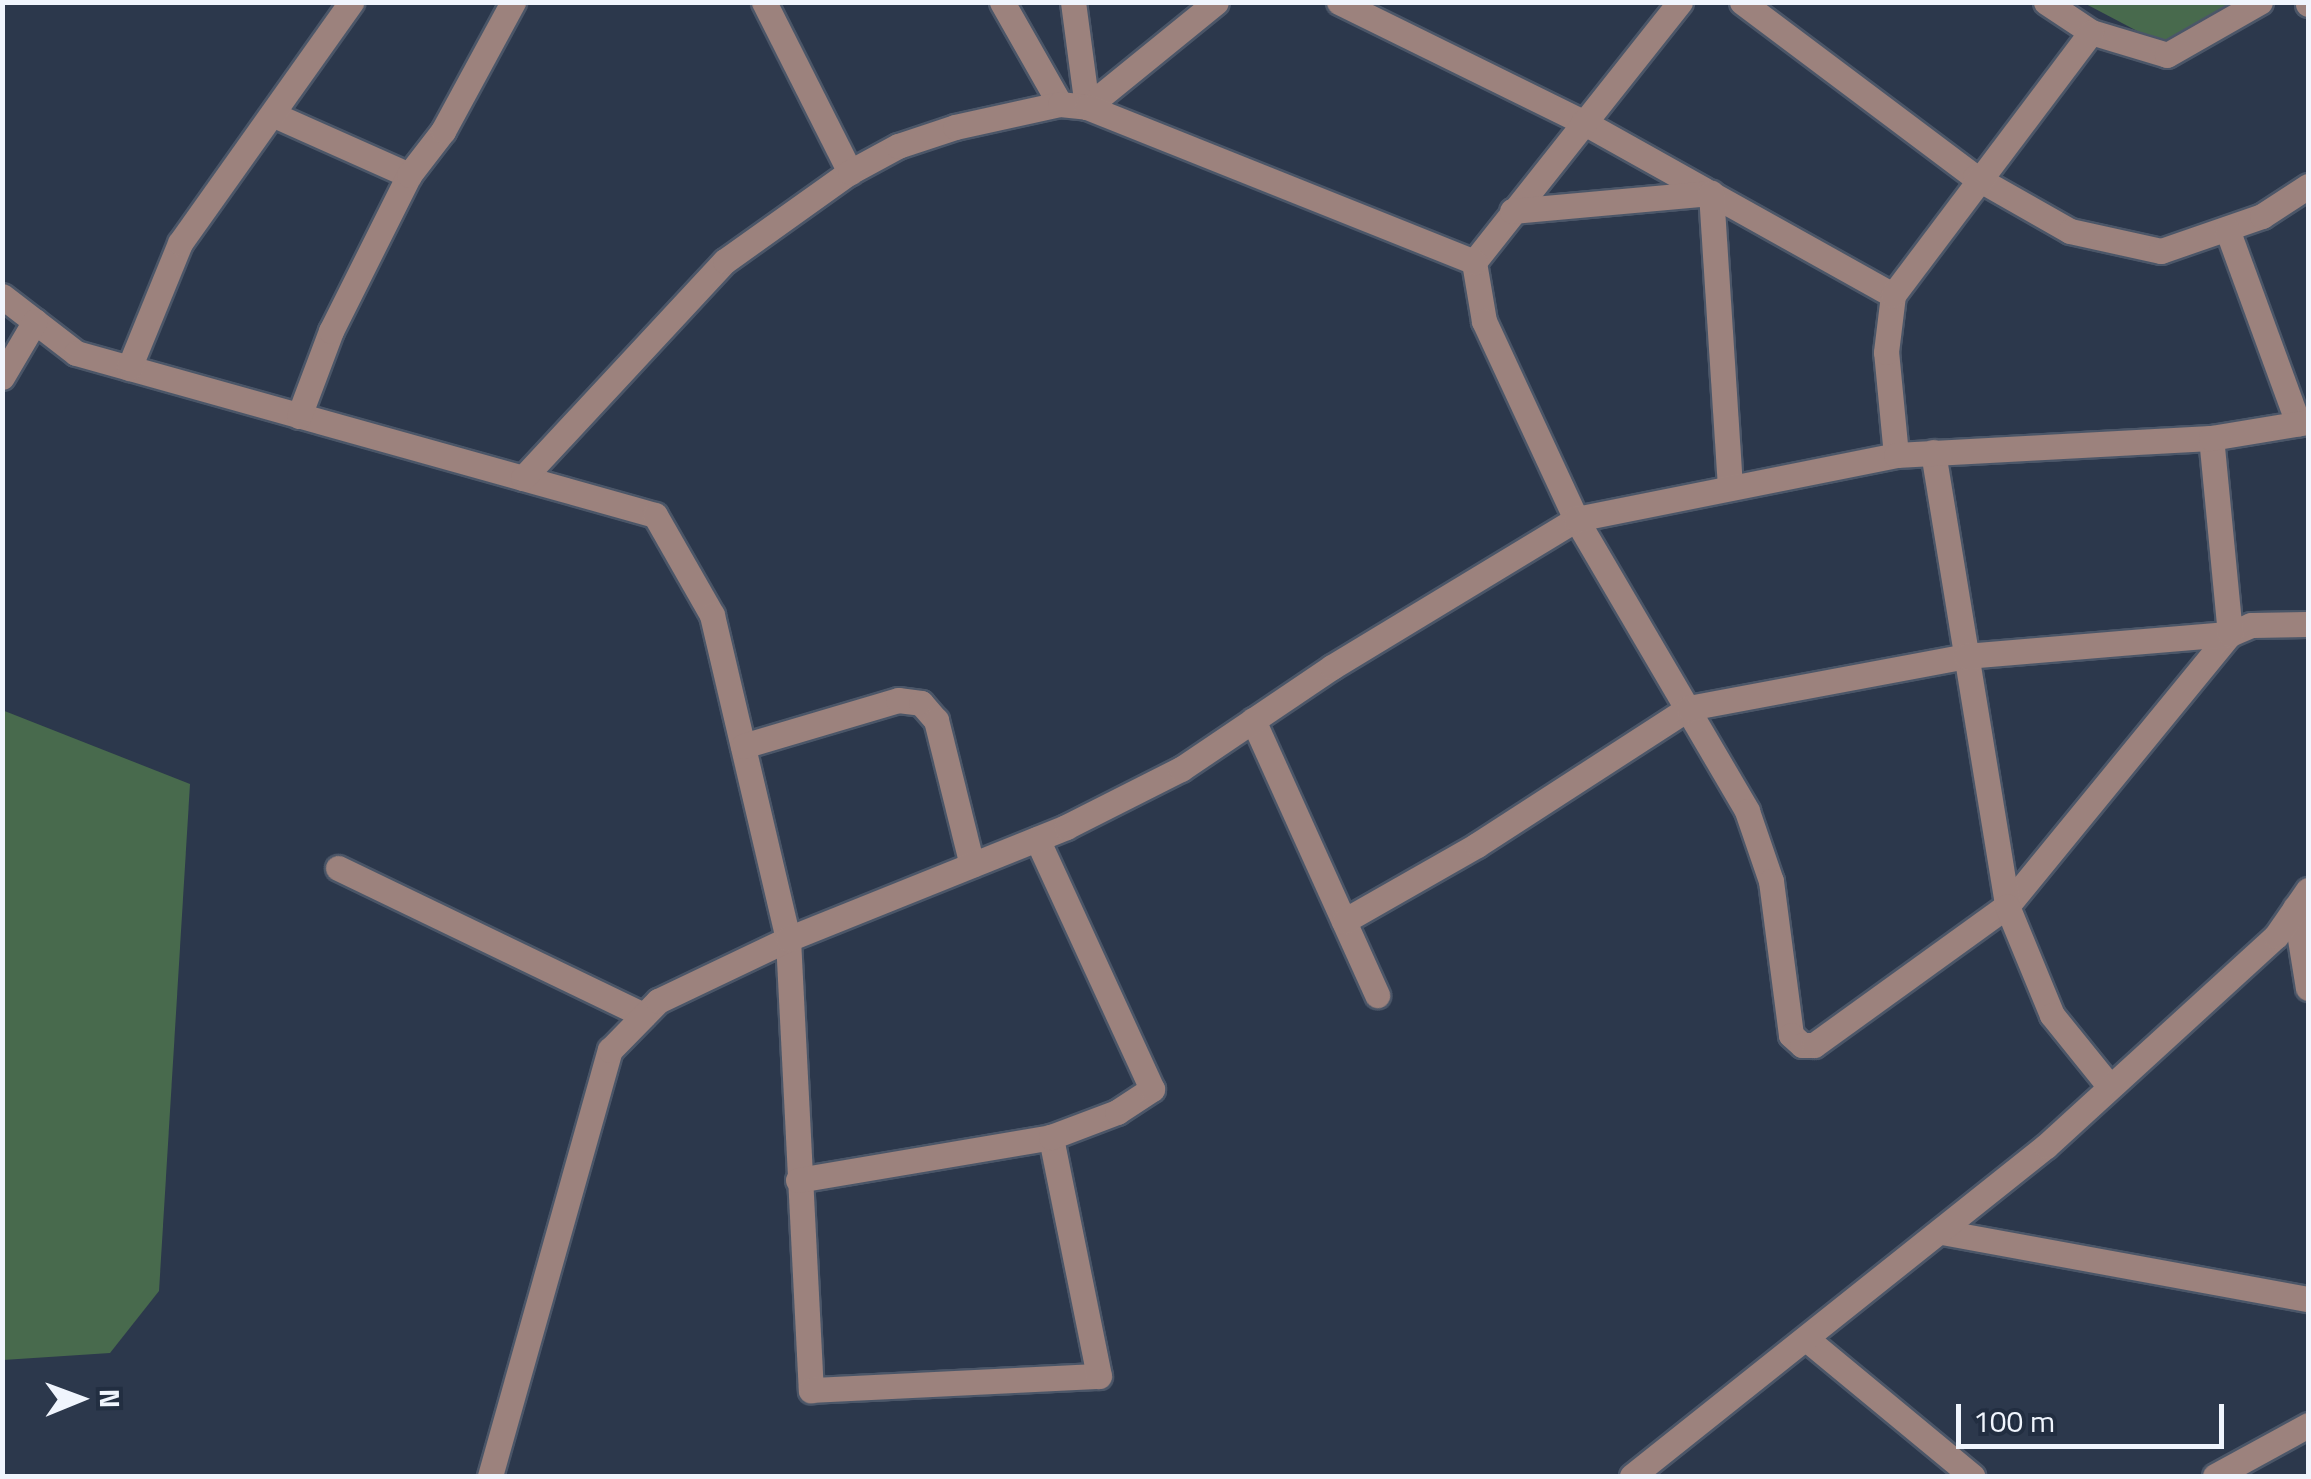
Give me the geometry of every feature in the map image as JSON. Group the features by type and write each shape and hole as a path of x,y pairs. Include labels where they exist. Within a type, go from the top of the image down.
{"street":[{"path":"129,368 180,243 351,2"},
{"path":"300,416 330,331 409,175 444,131 514,2"},
{"path":"764,2 850,172"},
{"path":"1002,2 1060,104"},
{"path":"1073,2 1086,107"},
{"path":"1086,107 1216,2"},
{"path":"1339,2 1582,122 1893,295"},
{"path":"1680,2 1474,262 1484,321 1576,519 1748,811 1772,881 1780,978 1791,1035 1802,1045 1814,1045 2007,906 2230,634 2211,438"},
{"path":"1742,2 1980,179 2070,230 2124,246 2161,251 2227,229 2308,186"},
{"path":"2046,2 2091,32 2167,55 2260,2"},
{"path":"1896,455 1886,352 1893,295 2091,32"},
{"path":"523,478 726,261 850,172 898,146 956,127 1060,104 1086,107 1474,262"},
{"path":"274,115 409,175"},
{"path":"1512,211 1710,193"},
{"path":"1710,193 1730,487"},
{"path":"490,1476 610,1050 658,1001 788,939 1037,839 1181,769 1576,519 1896,455 2211,438 2304,423 2227,229"},
{"path":"2,296 76,353 655,515 712,615 788,939 811,1390 1098,1376 1089,1302 1051,1137"},
{"path":"2,377 35,321"},
{"path":"1933,452 2007,906 2052,1016 2110,1088"},
{"path":"1344,921 1477,845 1689,708 1966,656 2230,634 2250,625 2308,624"},
{"path":"743,746 898,700 921,704 936,720 972,865"},
{"path":"1253,720 1377,994"},
{"path":"798,1180 1051,1137 1117,1112 1152,1089 1037,839"},
{"path":"338,868 644,1015"},
{"path":"2302,899 2308,988"},
{"path":"1632,1476 1809,1341 2110,1088 2276,936 2302,899"},
{"path":"1942,1232 2308,1299"},
{"path":"1809,1341 1972,1476"},
{"path":"2215,1476 2308,1425"}],"green space":[{"path":"2084,3 2235,3 2160,43"},
{"path":"2,710 190,784 159,1291 110,1353 3,1360"}]}
